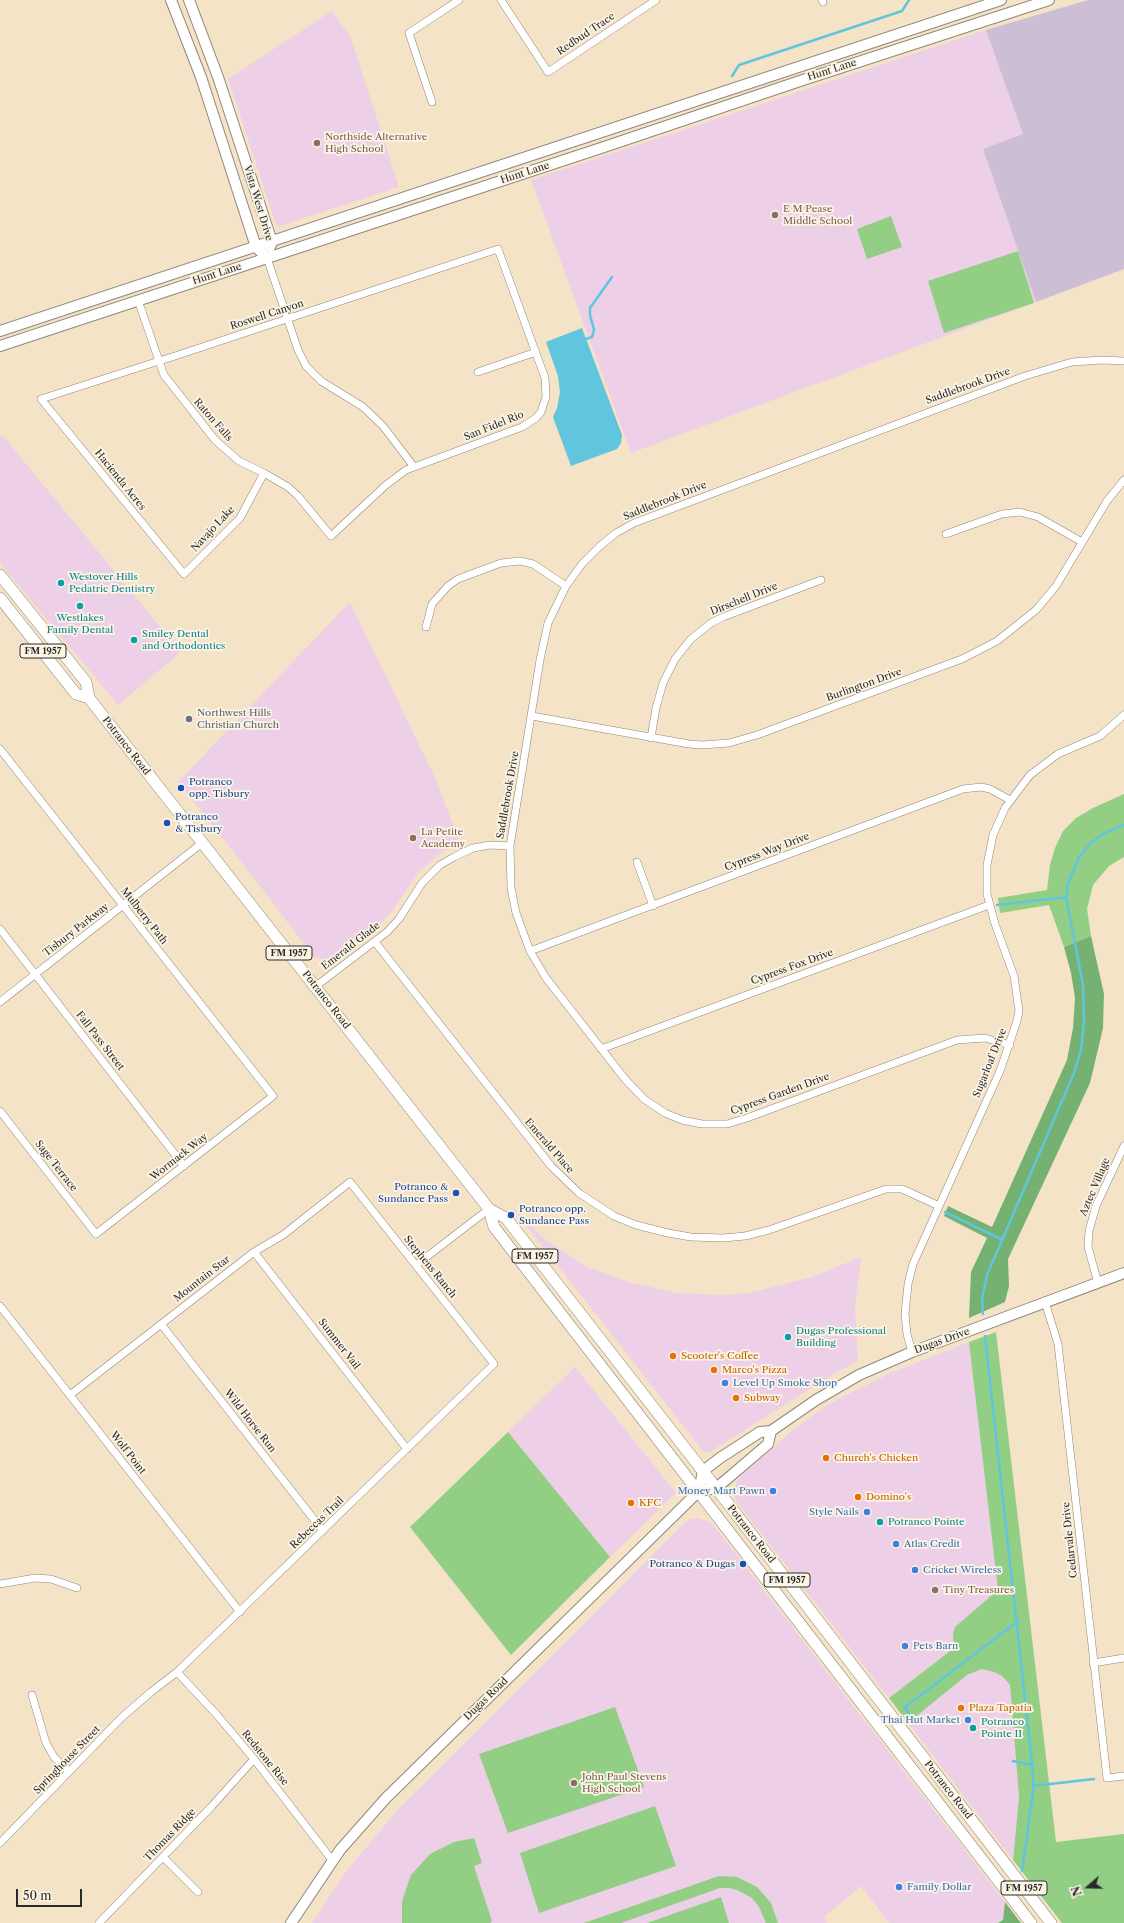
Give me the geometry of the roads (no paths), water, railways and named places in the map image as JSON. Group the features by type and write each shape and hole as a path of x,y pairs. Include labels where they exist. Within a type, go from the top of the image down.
{"main road":[{"name":"Vista West Drive","path":"171,0 188,42 256,247 267,258 272,242 203,37 189,0"},
{"path":"1000,16 1003,0"},
{"name":"Hunt Lane","path":"5,330 798,66 1003,0"},
{"name":"Hunt Lane","path":"0,346 400,215 802,80 1049,0"},
{"path":"188,42 203,37"},
{"path":"798,66 802,80"},
{"path":"597,134 601,148"},
{"path":"395,201 400,215"},
{"path":"243,208 259,204"},
{"path":"0,338 6,336 5,330"},
{"name":"Potranco Road","path":"0,574 86,682 89,698 316,986 488,1208 494,1227 1031,1923"},
{"path":"0,598 21,614 61,663 66,665 71,662"},
{"name":"Potranco Road","path":"0,598 76,694 89,698"},
{"name":"Potranco Road","path":"488,1208 506,1218 1051,1923"},
{"name":"Dugas Drive","path":"703,1471 760,1432 771,1431 834,1388 882,1364 1124,1273"},
{"path":"703,1471 699,1491 716,1488 768,1444 771,1431"},
{"name":"Dugas Road","path":"291,1923 332,1860 355,1831 391,1792 699,1491"},
{"path":"984,1862 996,1853"}],"street":[{"path":"432,102 409,33 459,0"},
{"name":"Redbud Trace","path":"501,0 548,72 656,0"},
{"name":"Roswell Canyon","path":"41,399 498,250"},
{"name":"San Fidel Rio","path":"331,536 386,485 414,467 522,427 536,418 545,405 547,392 545,378 498,250"},
{"path":"267,258 302,360 310,371 321,381 363,407 383,426 414,467"},
{"name":"Raton Falls","path":"138,300 159,361 172,387 214,440 239,461 288,487 298,496 331,536"},
{"path":"478,372 536,352"},
{"name":"Saddlebrook Drive","path":"530,951 518,921 512,896 510,846 543,641 548,623 566,586 591,554 609,538 634,522 1032,373 1072,362 1102,360 1124,361"},
{"name":"Hacienda Acres","path":"41,399 184,574"},
{"name":"Navajo Lake","path":"184,574 240,518 264,473"},
{"name":"Burlington Drive","path":"532,716 651,738 702,745 739,741 981,651 1016,628 1036,610 1056,586 1107,500 1124,480"},
{"path":"946,534 1002,514 1020,512 1038,517 1082,542"},
{"path":"426,627 432,604 448,586 458,579 501,563 520,561 533,564 566,586"},
{"name":"Dirschell Drive","path":"651,738 656,708 663,683 674,660 691,639 711,623 723,617 821,580"},
{"name":"Sugarloaf Drive","path":"912,1352 906,1321 908,1284 916,1254 1010,1045 1018,1021 1017,989 989,905 987,880 990,850 998,821 1010,800 1030,775 1058,754 1100,736 1124,715"},
{"name":"Mulberry Path","path":"0,749 273,1096"},
{"name":"Cypress Way Drive","path":"530,951 963,789 981,787 990,789 1010,800"},
{"name":"Tisbury Parkway","path":"0,1002 202,843"},
{"name":"Emerald Glade","path":"316,986 375,942 396,922 422,883 440,865 454,856 473,848 490,845 510,846"},
{"path":"637,862 653,906"},
{"name":"Cypress Fox Drive","path":"601,1049 989,905"},
{"name":"Fall Pass Street","path":"0,929 184,1166"},
{"name":"Emerald Place","path":"375,942 551,1166 579,1193 614,1216 636,1225 668,1234 696,1238 723,1238 745,1236 769,1230 886,1188 902,1188 938,1205"},
{"name":"Cypress Garden Drive","path":"530,951 546,978 635,1090 654,1107 682,1120 713,1124 727,1124 747,1118 957,1040 982,1037 1010,1045"},
{"name":"Wormack Way","path":"96,1234 273,1096"},
{"name":"Sage Terrace","path":"0,1111 96,1234"},
{"name":"Aztec Village","path":"1098,1283 1088,1247 1089,1231 1096,1206 1124,1146"},
{"name":"Mountain Star","path":"70,1395 254,1252 283,1235 350,1182"},
{"name":"Stephens Ranch","path":"350,1182 494,1364"},
{"path":"416,1265 488,1208"},
{"name":"Summer Vail","path":"254,1252 407,1449"},
{"name":"Cedarvale Drive","path":"1045,1302 1054,1327 1058,1344 1107,1778 1124,1776"},
{"name":"Wolf Point","path":"0,1306 240,1612"},
{"name":"Wild Horse Run","path":"161,1324 323,1530"},
{"name":"Rebeccas Trail","path":"151,1692 177,1672 240,1612 494,1364"},
{"path":"0,1584 35,1578 51,1579 77,1588"},
{"path":"1094,1662 1124,1658"},
{"name":"Redstone Rise","path":"177,1672 217,1715 254,1759 332,1860"},
{"name":"Springhouse Street","path":"0,1843 122,1718 151,1692"},
{"path":"32,1695 46,1743 54,1757 69,1772"},
{"name":"Thomas Ridge","path":"99,1923 254,1759"},
{"path":"163,1857 198,1892"}],"water":[{"path":"582,328 622,435 621,443 617,449 571,466 553,417 557,408 560,392 558,376 546,342"}],"waterway":[{"path":"732,76 739,65 902,11 909,0"},
{"path":"586,339 592,337 594,330 590,315 590,308 612,277"},
{"path":"983,1314 982,1299 987,1275 1074,1073 1081,1050 1084,1022 1083,985 1066,897 1068,884 1079,857 1091,843 1103,834 1124,825"},
{"path":"997,905 1066,897"},
{"path":"945,1212 1001,1239"},
{"path":"985,1336 1033,1773 1033,1792 1022,1871"},
{"path":"904,1708 1018,1621"},
{"path":"905,1708 913,1720 919,1721"},
{"path":"1010,1724 1028,1724"},
{"path":"1013,1761 1033,1765"},
{"path":"1033,1786 1094,1779"}],"place":[{"name":"Northside Alternative High School","path":"317,143"},
{"name":"E M Pease Middle School","path":"775,215"},
{"name":"Westover Hills Pedatric Dentistry","path":"61,583"},
{"name":"Westlakes Family Dental","path":"80,606"},
{"name":"Smiley Dental and Orthodontics","path":"134,640"},
{"name":"Northwest Hills Christian Church","path":"189,719"},
{"name":"Potranco opp. Tisbury","path":"181,788"},
{"name":"Potranco & Tisbury","path":"167,823"},
{"name":"La Petite Academy","path":"413,838"},
{"name":"Potranco & Sundance Pass","path":"456,1193"},
{"name":"Potranco opp. Sundance Pass","path":"511,1215"},
{"name":"Dugas Professional Building","path":"788,1337"},
{"name":"Scooter's Coffee","path":"673,1356"},
{"name":"Marco's Pizza","path":"714,1370"},
{"name":"Level Up Smoke Shop","path":"725,1383"},
{"name":"Subway","path":"736,1398"},
{"name":"Church's Chicken","path":"826,1458"},
{"name":"Money Mart Pawn","path":"773,1491"},
{"name":"Domino's","path":"858,1497"},
{"name":"KFC","path":"631,1503"},
{"name":"Style Nails","path":"867,1512"},
{"name":"Potranco Pointe","path":"880,1522"},
{"name":"Atlas Credit","path":"896,1544"},
{"name":"Potranco & Dugas","path":"743,1564"},
{"name":"Cricket Wireless","path":"915,1570"},
{"name":"Tiny Treasures","path":"935,1590"},
{"name":"Pets Barn","path":"905,1646"},
{"name":"Plaza Tapatia","path":"961,1708"},
{"name":"Thai Hut Market","path":"968,1720"},
{"name":"Potranco Pointe II","path":"973,1728"},
{"name":"John Paul Stevens High School","path":"574,1783"},
{"name":"Family Dollar","path":"899,1887"}]}
